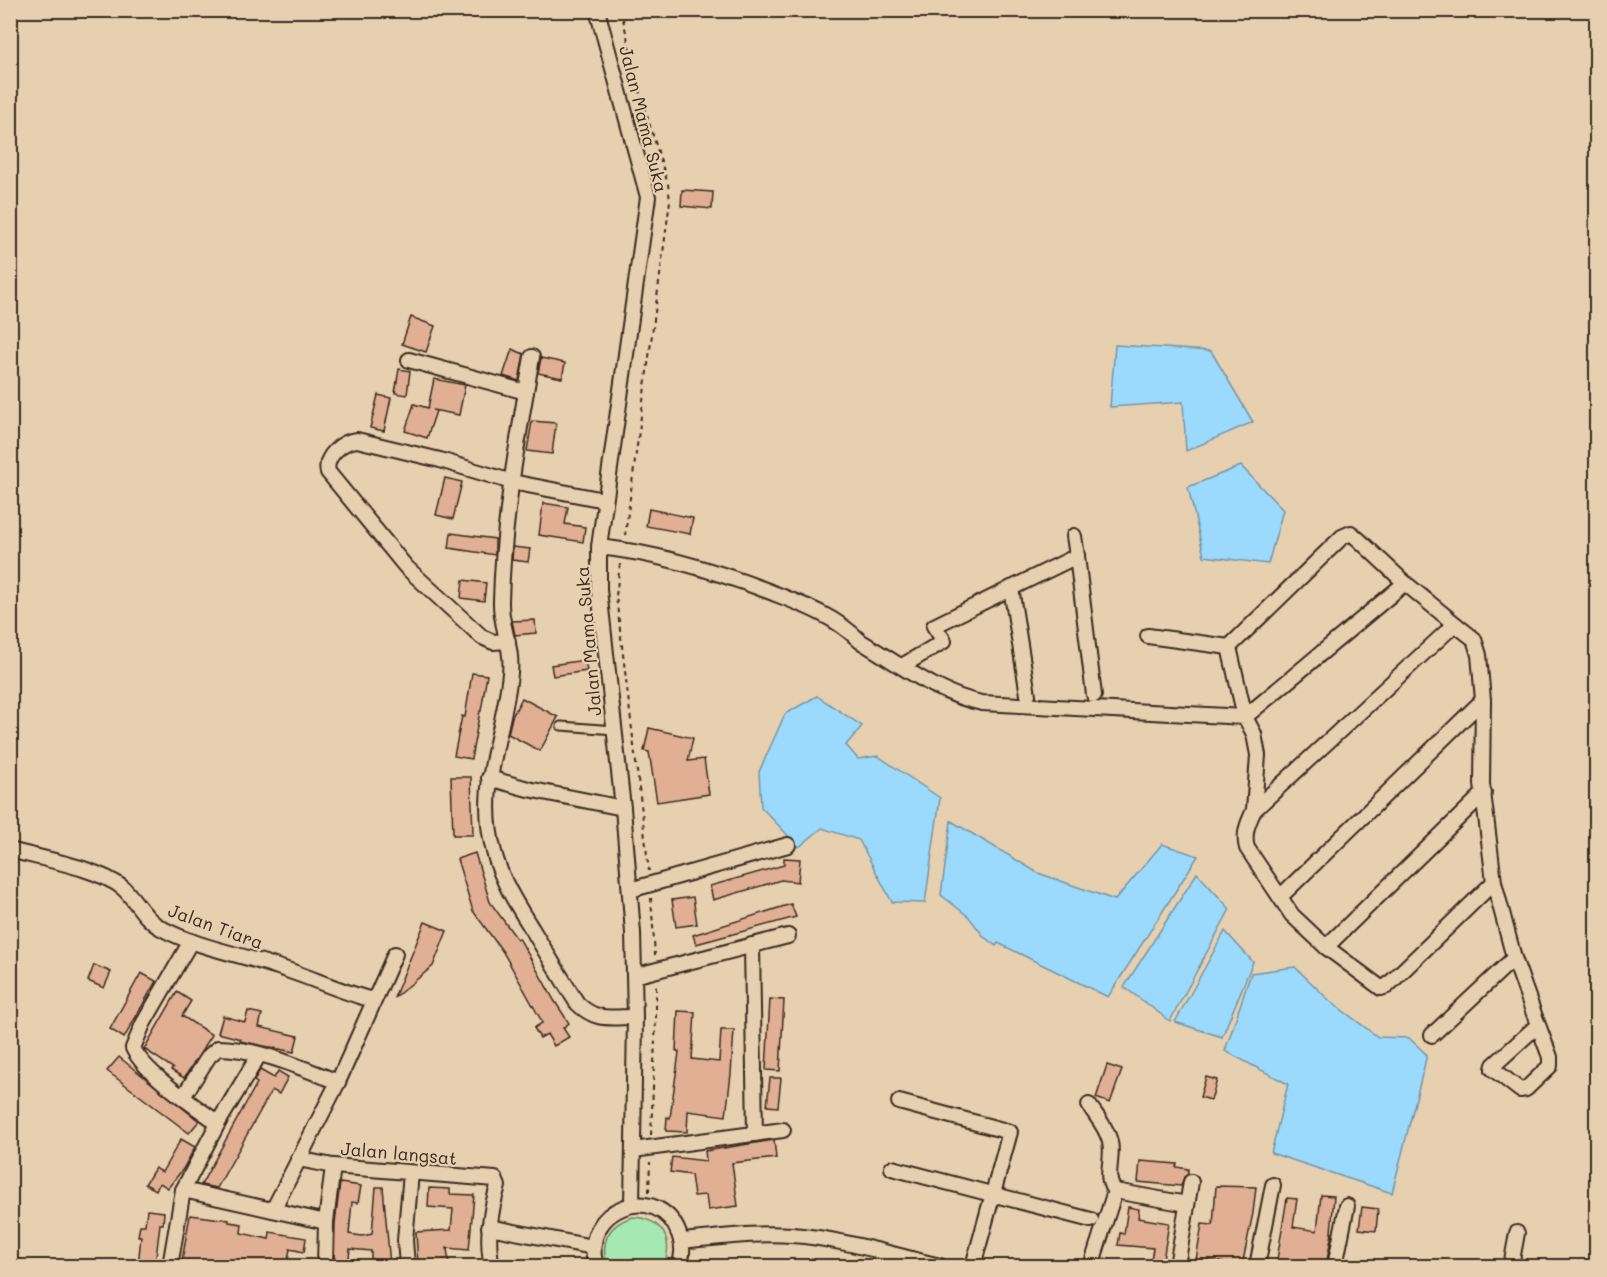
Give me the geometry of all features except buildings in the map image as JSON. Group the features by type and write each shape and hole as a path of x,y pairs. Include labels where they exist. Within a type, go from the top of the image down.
{"street":[{"name":"Jalan Mama Suka","path":"597,10 648,197 599,547 599,590 630,890 635,1017 632,1205"},
{"path":"532,357 512,482 500,604 502,623 511,654 510,675 489,777 488,817 494,853 513,898 577,1003 587,1013 597,1017 635,1017"},
{"path":"409,360 526,392"},
{"path":"508,641 493,642 482,637 406,567 328,472 326,466 328,460 343,444 357,440 440,460 512,482 604,500"},
{"path":"1229,646 1342,537 1351,533 1405,583 1474,639 1479,655 1483,700 1482,772 1494,882 1514,958 1550,1057 1550,1066 1526,1089 1520,1090 1493,1069 1494,1065 1538,1025"},
{"path":"1074,536 1094,695"},
{"path":"599,547 622,549 712,570 818,610 850,631 860,641 954,696 982,703 1245,717 1405,583"},
{"path":"902,666 944,641 934,626 1077,556"},
{"path":"1011,588 1028,695"},
{"path":"1254,810 1455,624"},
{"path":"1148,636 1229,646"},
{"path":"1229,646 1245,717 1254,734 1258,754 1254,810 1244,839 1247,848 1292,915 1326,947 1375,985 1381,988 1387,986 1494,882"},
{"path":"1280,897 1483,700"},
{"path":"489,777 528,789 623,808"},
{"path":"1326,947 1484,793"},
{"path":"630,890 788,845"},
{"name":"Jalan Tiara","path":"10,850 103,876 123,888 157,926 191,941 279,967 327,983 354,996 373,1000"},
{"path":"634,976 788,936"},
{"path":"191,941 143,1024 133,1048 138,1059 218,1123"},
{"path":"752,945 755,1134"},
{"path":"273,1210 338,1082 395,954"},
{"path":"1432,1035 1514,958"},
{"path":"183,1097 209,1056 218,1048 232,1048 259,1055 338,1082"},
{"path":"170,1266 183,1190 218,1123 259,1055"},
{"path":"899,1102 1010,1132 974,1266"},
{"path":"1089,1105 1110,1140 1112,1158 1108,1176 1109,1185 1115,1191 1187,1204"},
{"path":"633,1150 783,1130"},
{"name":"Jalan langsat","path":"298,1159 333,1166 497,1180 498,1186 489,1227"},
{"path":"326,1266 326,1222 333,1166"},
{"path":"892,1168 1091,1220"},
{"path":"406,1266 405,1240 411,1173"},
{"path":"1177,1266 1191,1182"},
{"path":"1257,1266 1273,1185"},
{"path":"183,1190 326,1222"},
{"path":"1091,1266 1115,1191"},
{"path":"596,1266 594,1238 602,1223 615,1211 632,1205 648,1206 670,1218 681,1241 682,1252 679,1266"},
{"path":"1335,1266 1347,1206"},
{"path":"492,1266 489,1253 489,1227 593,1247"},
{"path":"1511,1266 1517,1233"},
{"path":"681,1241 774,1234 794,1235 940,1266"},
{"path":"879,1266 882,1252"}],"lane":[{"path":"561,726 615,730"}],"path":[{"path":"621,10 639,90 668,184 670,201 616,596 650,886 655,971 656,1017 648,1206"}],"green space":[{"path":"633,1217 652,1222 663,1232 667,1248 663,1266 608,1266 605,1258 605,1242 608,1236 617,1224"}],"water":[{"path":"1115,345 1211,351 1253,422 1186,451 1183,402 1110,407"},
{"path":"1241,466 1283,510 1268,564 1204,556 1188,487"},
{"path":"817,696 862,726 846,745 858,759 878,756 940,798 925,903 892,902 859,840 822,828 799,847 761,807 759,772 785,714"},
{"path":"951,821 1038,873 1115,900 1162,844 1198,856 1108,997 998,943 996,946 984,937 969,917 941,895"},
{"path":"1197,873 1230,909 1170,1021 1124,987"},
{"path":"1225,931 1253,962 1222,1037 1175,1022"},
{"path":"1295,967 1330,1001 1378,1037 1409,1038 1427,1055 1392,1193 1271,1153 1288,1084 1225,1051 1251,973"}]}
